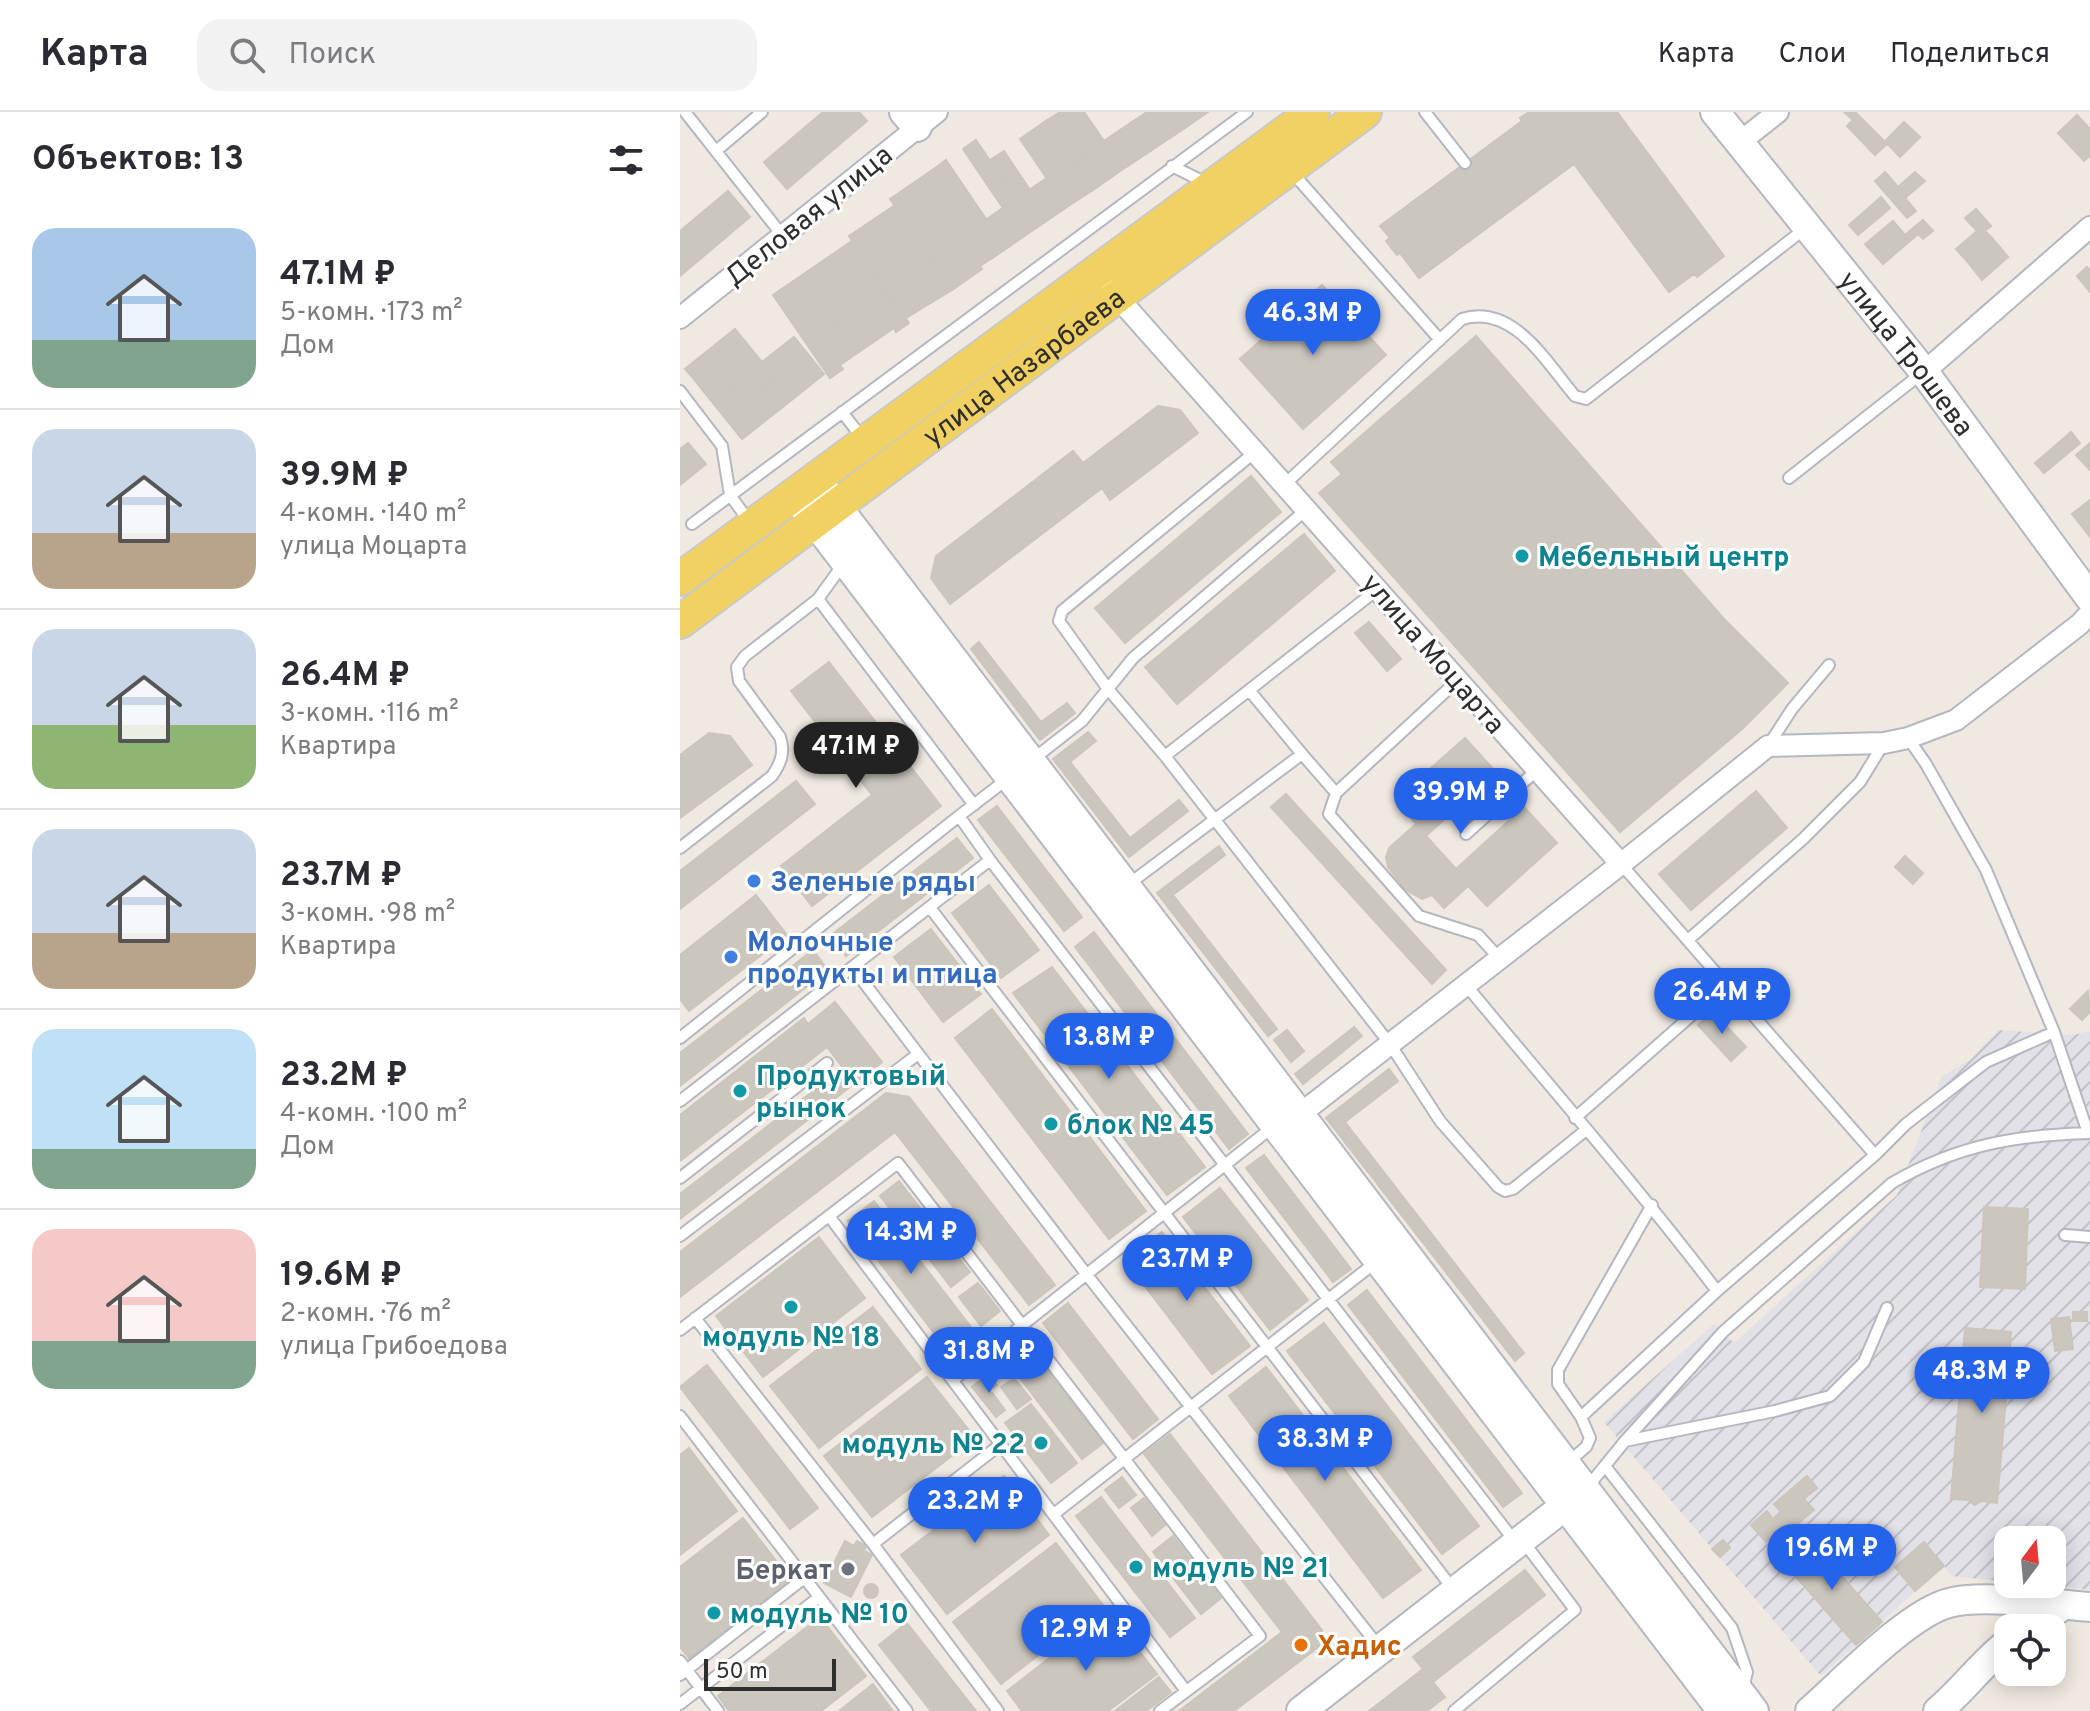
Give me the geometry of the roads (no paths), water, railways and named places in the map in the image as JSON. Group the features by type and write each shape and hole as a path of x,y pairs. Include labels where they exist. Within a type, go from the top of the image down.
{"main road":[{"name":"улица Назарбаева","path":"684,568 752,525 1313,112"},
{"name":"улица Назарбаева","path":"680,622 1365,112"}],"street":[{"name":"улица Трошева","path":"1715,112 1924,372 2090,598"},
{"path":"1740,142 1778,112"},
{"name":"Деловая улица","path":"680,318 919,117"},
{"path":"1924,372 2090,227"},
{"name":"улица Моцарта","path":"1095,272 1621,864"},
{"path":"805,486 1117,896 1285,1123 1739,1706"},
{"path":"826,513 845,562 1020,769"},
{"path":"1285,1123 1500,959 1768,746 1884,743 1908,738 1956,720 2090,613"},
{"path":"1285,1123 1378,1260 1556,1472"},
{"path":"1301,1711 1576,1498"},
{"path":"1810,1711 1904,1627 1950,1602 1977,1600 2077,1606"},
{"path":"1938,1711 1961,1692 1994,1656"}],"lane":[{"path":"685,112 782,235"},
{"path":"716,151 762,112"},
{"path":"692,524 1247,112"},
{"path":"1425,112 1465,163"},
{"path":"1172,166 1213,186"},
{"path":"1289,169 1440,340"},
{"path":"1284,485 1462,319 1477,314 1508,324 1523,336 1575,396 1586,399 1808,227"},
{"path":"1789,478 1924,372"},
{"path":"680,391 722,446 730,495 752,525"},
{"path":"842,412 865,442"},
{"path":"1255,452 1060,614 1060,625 1390,1044 1440,1121 1501,1190 1513,1189 1586,1130"},
{"path":"680,1036 1082,721 1133,658 1306,510"},
{"path":"680,848 772,776 779,765 783,745 780,737 739,681 737,667 745,656 818,599 845,562"},
{"path":"1165,756 1378,589"},
{"path":"818,599 974,805"},
{"path":"1768,746 1792,709 1829,665"},
{"path":"1458,680 1336,793 1329,814 1419,916 1478,935 1500,959"},
{"path":"1249,690 1336,793"},
{"path":"1576,1498 1723,1332 1892,1183 1919,1167 1975,1146 2015,1137 2089,1133 2054,1032 1986,870 1908,738"},
{"path":"1688,940 1803,839 1860,782 1884,743"},
{"path":"1117,896 1302,754"},
{"path":"1466,834 1537,770"},
{"path":"959,816 1328,1299 1575,1610 1454,1711"},
{"path":"680,1101 931,909 990,860"},
{"name":"улица Моцарта","path":"1621,864 1875,1155"},
{"path":"931,909 1455,1592"},
{"path":"850,970 862,980 1087,1275 1380,1649"},
{"path":"1466,985 1575,1118 1652,1205 1717,1291"},
{"path":"1575,1118 1726,985"},
{"path":"1581,1417 1717,1291 1875,1155 1906,1124 1986,1062 2054,1032"},
{"path":"680,1236 918,1054"},
{"path":"680,1178 827,1063"},
{"path":"953,1380 1225,1165 1285,1123"},
{"path":"680,1330 898,1163 1260,1636 1160,1711"},
{"path":"1556,1472 1586,1447 1590,1438 1581,1417 1558,1384 1558,1370 1652,1205"},
{"path":"829,1216 1186,1691"},
{"path":"2065,1235 2090,1237"},
{"path":"1054,1514 1378,1260"},
{"path":"1625,1441 1775,1411 1830,1396 1864,1362 1887,1308"},
{"path":"695,1318 873,1544 998,1711"},
{"path":"680,1416 907,1711"},
{"path":"873,1544 1001,1444"},
{"path":"1605,1466 1732,1628 1747,1672 1739,1706"},
{"path":"718,1711 682,1669 803,1579"},
{"path":"680,1704 818,1598"}],"place":[{"name":"Мебельный центр","path":"1522,556"},
{"name":"Зеленые ряды","path":"754,881"},
{"name":"Молочные продукты и птица","path":"731,957"},
{"name":"Продуктовый рынок","path":"740,1091"},
{"name":"блок № 45","path":"1051,1124"},
{"name":"модуль № 18","path":"791,1307"},
{"name":"модуль № 22","path":"1041,1443"},
{"name":"модуль № 21","path":"1136,1567"},
{"name":"Беркат","path":"848,1569"},
{"name":"модуль № 10","path":"714,1613"},
{"name":"Хадис","path":"1301,1645"}]}
